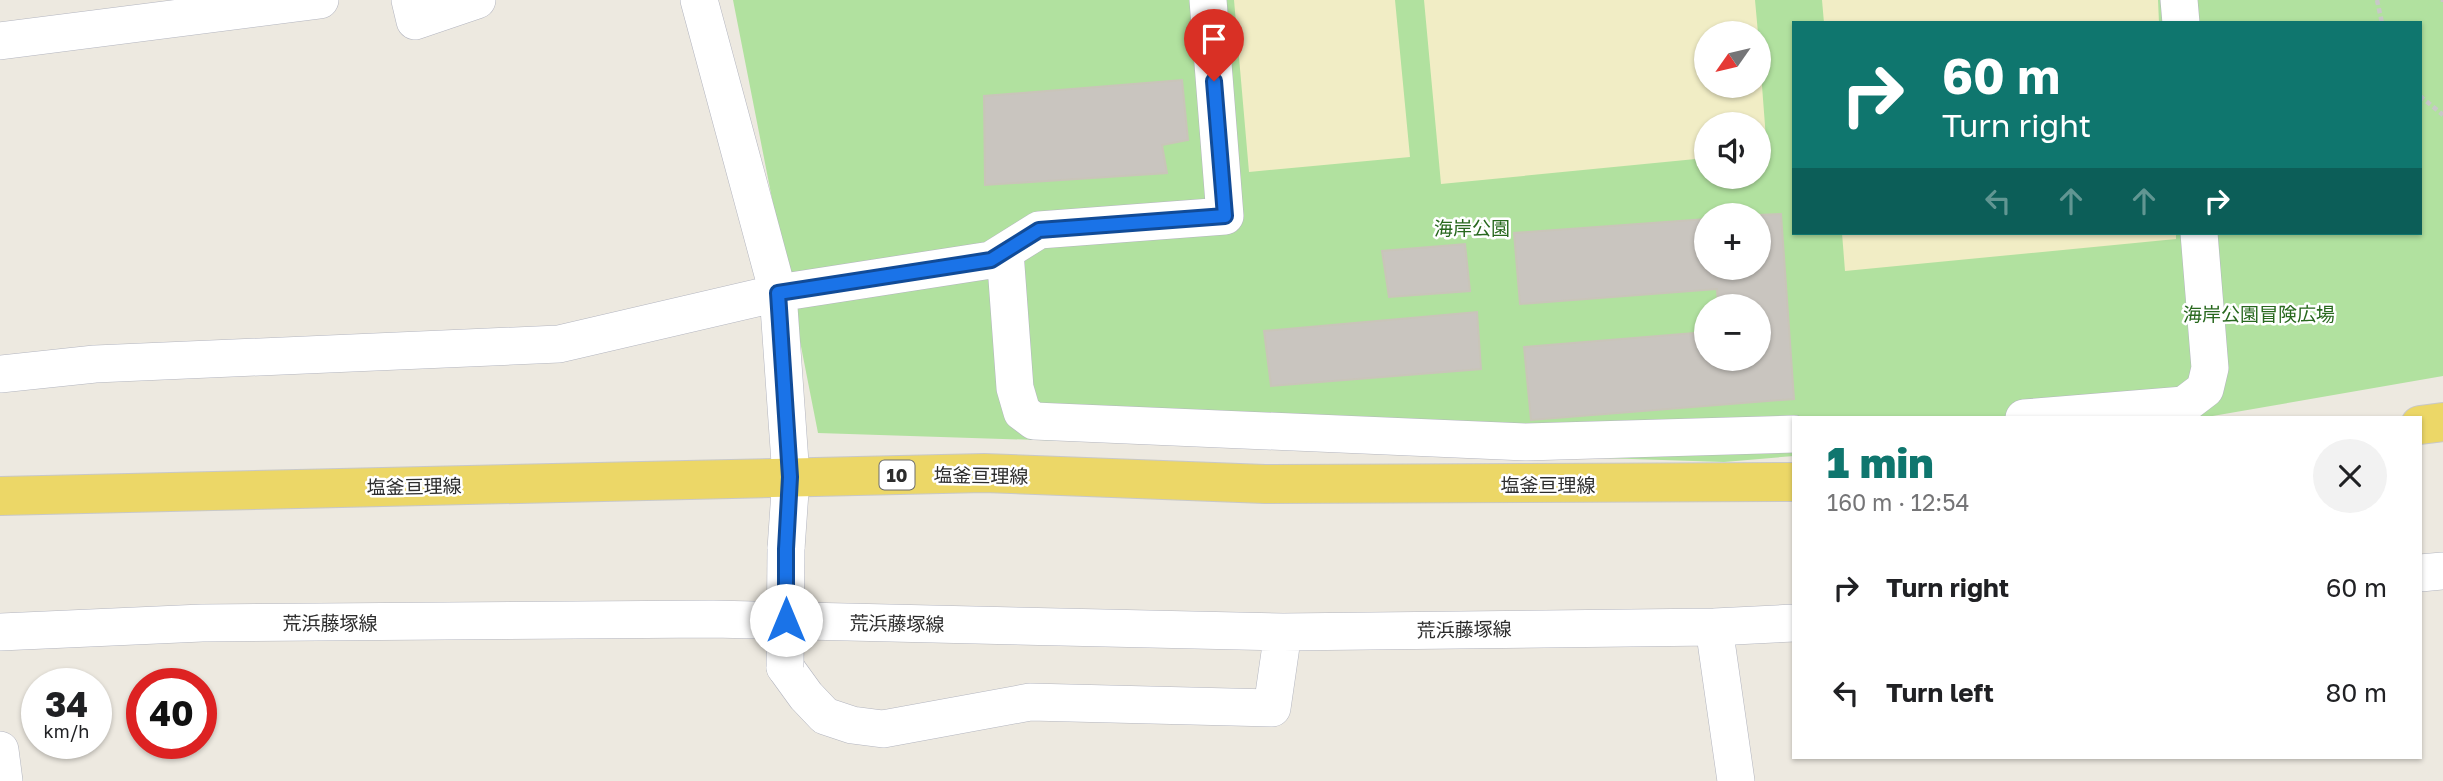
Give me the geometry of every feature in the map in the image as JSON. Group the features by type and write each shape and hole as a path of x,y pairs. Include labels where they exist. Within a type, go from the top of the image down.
{"main road":[{"path":"2422,425 2443,422"},
{"name":"塩釜亘理線","path":"0,496 984,473 1265,484 1792,482"}],"street":[{"path":"0,41 320,0"},
{"path":"410,0 415,21 477,0"},
{"path":"699,0 778,293 790,477 786,549 785,667 806,696 825,716 852,725 883,729 1030,702 1272,708 1283,632"},
{"path":"0,374 95,364 559,344 778,293 991,260 1039,230 1225,216 1208,0"},
{"path":"2179,0 2181,21"},
{"path":"2049,416 2184,405 2205,389 2210,368 2199,235"},
{"path":"1005,252 1015,388 1022,412 1034,421 1526,442 1792,434"},
{"path":"2422,573 2443,570"},
{"name":"荒浜藤塚線","path":"0,632 202,623 699,619 1283,632 1792,623"},
{"path":"1714,626 1736,781"},
{"path":"0,750 4,781"}],"path":[{"path":"2377,0 2382,21"},
{"path":"2422,98 2443,115"}],"green space":[{"name":"海岸公園","path":"733,0 2443,0 2443,376 2213,416 1792,416 1792,456 1724,462 818,433"}],"sand":[{"path":"1234,0 1395,0 1410,157 1249,172"},
{"path":"1424,0 1755,0 1757,21 1694,21 1694,98 1763,98 1764,112 1694,112 1694,159 1441,184"},
{"path":"1822,0 2158,0 2159,21 1824,21"},
{"path":"1842,235 2176,235 2176,239 1845,271"}],"building":[{"path":"1182,80 1188,140 1162,145 1167,173 985,185 984,96"},
{"path":"1771,214 1781,214 1794,399 1531,420 1524,347 1694,333 1694,371 1771,371 1771,294 1717,294 1717,289 1520,304 1514,233 1694,220 1694,280 1771,280"},
{"path":"1465,244 1470,291 1389,297 1382,251"},
{"path":"1477,312 1481,369 1271,386 1264,331"}],"route":[{"path":"786,620 790,477 778,293 991,260 1039,230 1225,216 1214,81"}],"park label":[{"name":"海岸公園冒険広場","path":"2259,313"}]}
